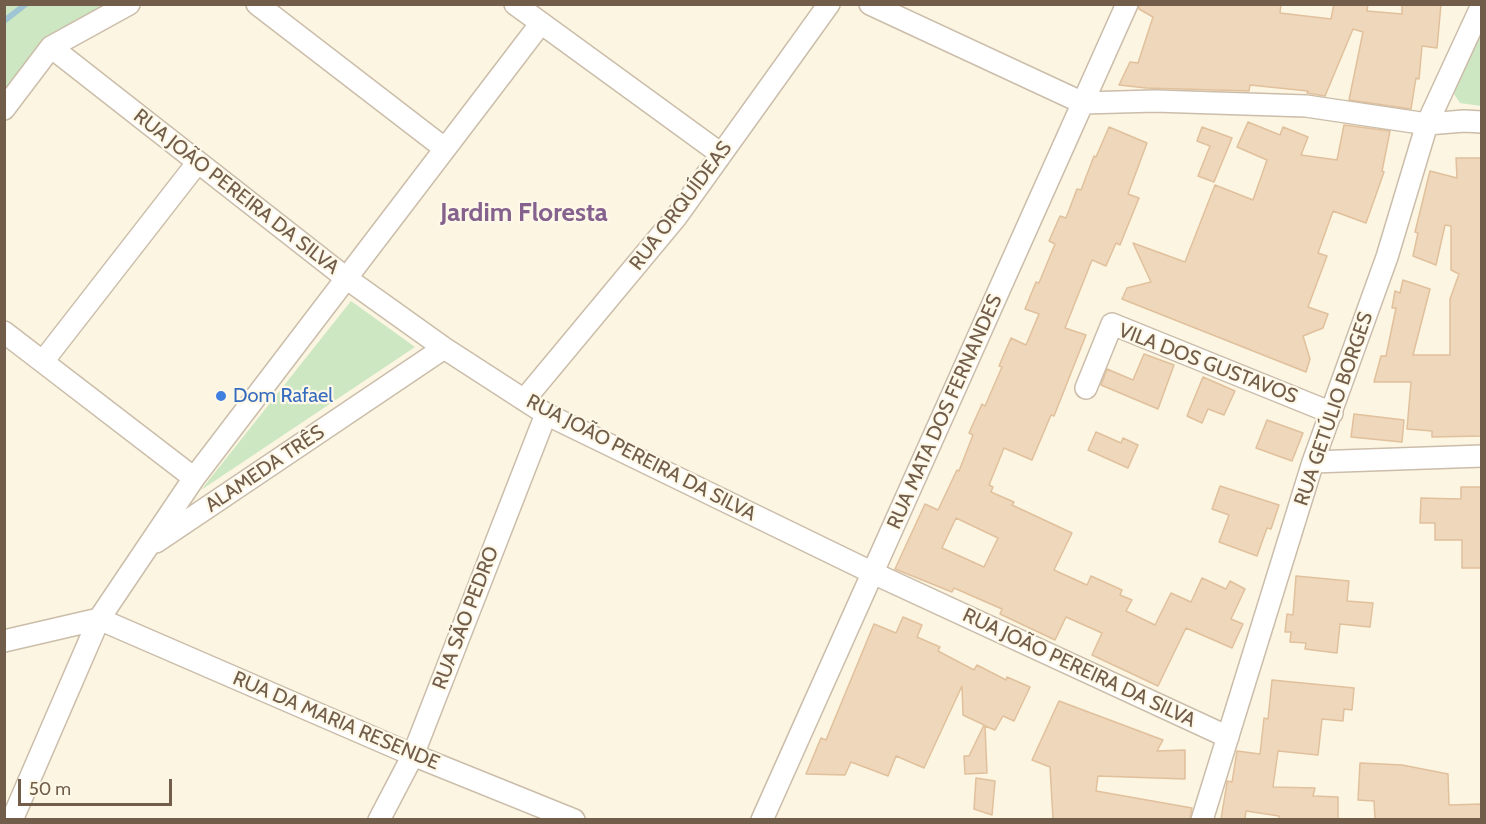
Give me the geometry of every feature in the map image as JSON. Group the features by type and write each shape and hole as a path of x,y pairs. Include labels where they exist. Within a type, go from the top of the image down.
{"street":[{"path":"4,110 51,47 129,4"},
{"path":"257,4 444,148"},
{"path":"515,4 721,154"},
{"name":"RUA ORQUÍDEAS","path":"524,400 677,216 829,4"},
{"path":"870,4 1083,103 1155,101 1306,106 1427,124 1482,122"},
{"name":"RUA MATA DOS FERNANDES","path":"762,819 1127,4"},
{"name":"RUA GETÚLIO BORGES","path":"1202,819 1313,462 1387,257 1427,124 1482,5"},
{"path":"12,819 99,619 194,478 541,23"},
{"name":"RUA JOÃO PEREIRA DA SILVA","path":"51,47 346,278 444,348 546,414 873,573 1228,737"},
{"path":"44,360 198,162"},
{"name":"VILA DOS GUSTAVOS","path":"1086,388 1112,324 1332,412"},
{"path":"4,332 44,360 194,478"},
{"name":"ALAMEDA TRÊS","path":"146,549 444,348"},
{"name":"RUA SÃO PEDRO","path":"379,819 413,755 546,414"},
{"path":"1313,462 1482,456"},
{"path":"4,641 99,619"},
{"name":"RUA DA MARIA RESENDE","path":"99,619 413,755 574,819"}],"green space":[{"path":"4,5 116,5 51,47 5,109"},
{"path":"1481,24 1481,106 1460,103 1454,94"},
{"path":"351,301 415,347 201,490"}],"building":[{"path":"1139,4 1281,4 1280,13 1331,19 1334,4 1368,4 1367,11 1402,14 1402,4 1441,4 1437,48 1422,46 1419,79 1416,78 1411,109 1349,100 1363,32 1353,29 1325,96 1307,93 1308,91 1250,85 1249,91 1119,85 1130,62 1138,63 1153,17 1139,9"},
{"path":"1248,122 1280,135 1283,127 1308,137 1301,155 1337,160 1344,125 1390,131 1382,171 1384,172 1366,223 1333,211 1318,253 1327,256 1308,307 1328,314 1323,328 1303,336 1310,359 1306,372 1122,299 1127,288 1151,282 1133,243 1185,262 1215,185 1253,200 1267,160 1237,147"},
{"path":"1109,127 1147,143 1128,194 1139,198 1120,245 1116,243 1106,266 1092,260 1065,328 1086,335 1054,416 1051,415 1032,460 1004,448 989,485 993,487 991,492 1014,502 1012,505 1072,533 1054,570 1087,585 1091,576 1122,590 1120,595 1132,600 1126,611 1155,625 1171,593 1191,602 1202,578 1226,589 1230,581 1245,589 1231,619 1243,624 1232,648 1186,628 1158,686 1092,655 1102,633 1066,617 1055,640 1000,614 1002,609 954,588 952,592 895,569 925,504 938,510 957,470 959,471 973,435 969,433 982,404 985,406 1002,367 999,366 1011,338 1026,345 1039,314 1025,309 1036,282 1039,283 1055,244 1049,241 1060,216 1066,218 1077,189 1081,190 1094,156 1096,157","holes":["956,518 998,538 984,567 942,548"]},
{"path":"1202,127 1232,138 1214,182 1198,176 1210,146 1197,141"},
{"path":"1456,158 1482,158 1482,436 1432,437 1432,431 1407,429 1411,382 1374,382 1381,356 1386,356 1396,308 1392,308 1395,291 1400,293 1403,280 1430,289 1413,355 1450,355 1450,299 1459,274 1451,270 1451,226 1445,225 1436,265 1413,256 1418,233 1415,232 1430,171 1457,178"},
{"path":"1144,354 1174,365 1158,409 1101,385 1107,369 1133,380"},
{"path":"1203,377 1235,391 1224,415 1208,409 1202,423 1187,416"},
{"path":"1354,414 1404,420 1402,442 1351,437"},
{"path":"1267,420 1303,433 1292,461 1256,448"},
{"path":"1096,432 1121,443 1123,438 1138,445 1128,468 1088,450"},
{"path":"1220,486 1279,505 1271,529 1267,528 1257,556 1219,542 1229,515 1212,509"},
{"path":"1461,487 1482,487 1482,568 1462,568 1462,540 1435,540 1435,523 1420,523 1421,498 1461,499"},
{"path":"1296,576 1349,581 1347,601 1373,603 1370,627 1340,624 1337,653 1305,649 1306,643 1290,642 1291,632 1285,632 1287,614 1293,615"},
{"path":"903,617 922,625 917,637 940,647 938,651 974,670 977,665 1006,680 1007,677 1030,687 1014,721 1003,716 995,730 985,726 987,773 965,774 964,756 969,756 984,725 963,715 962,686 924,768 896,756 888,776 851,762 845,775 806,774 821,738 826,740 874,624 896,633"},
{"path":"1272,680 1354,688 1352,710 1344,709 1343,721 1322,719 1318,755 1278,751 1273,787 1315,788 1313,796 1338,797 1338,819 1279,819 1279,816 1246,811 1245,819 1221,819 1227,781 1232,782 1237,751 1260,754 1264,718 1268,719"},
{"path":"1059,701 1163,740 1157,751 1185,750 1185,779 1098,776 1096,791 1192,808 1190,819 1053,819 1050,767 1032,760"},
{"path":"1360,763 1402,765 1448,774 1449,805 1482,804 1482,819 1375,819 1374,801 1358,800"},
{"path":"976,778 995,781 992,815 974,809"}],"waterway":[{"path":"4,21 26,4"}],"place":[{"name":"Dom Rafael","path":"221,396"}],"district":[{"name":"Jardim Floresta","path":"524,213"}]}
